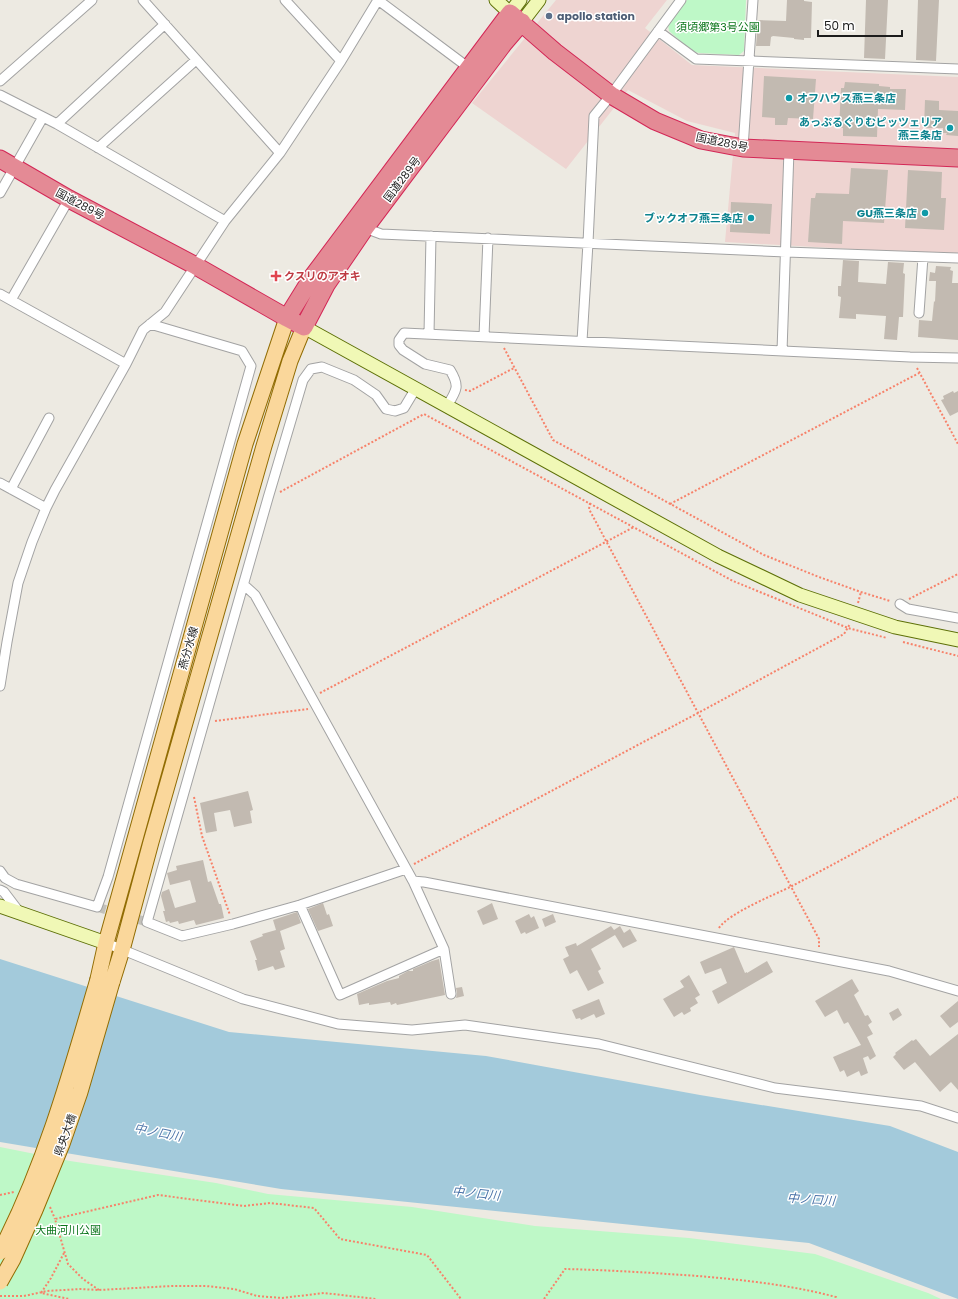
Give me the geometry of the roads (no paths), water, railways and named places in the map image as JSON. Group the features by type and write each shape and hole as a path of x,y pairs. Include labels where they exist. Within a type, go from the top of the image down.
{"highway":[{"name":"国道289号","path":"287,318 313,276 469,68 517,11"},
{"name":"国道289号","path":"517,11 555,52 611,95 655,121 701,140 743,148 958,158"},
{"name":"国道289号","path":"7,164 196,266 304,327 326,285 365,228 504,43 517,11"}],"main road":[{"name":"燕分水線","path":"105,981 106,944 245,444 287,318"},
{"name":"燕分水線","path":"105,981 122,950 150,842 264,446 290,361 304,327"},
{"name":"県央大橋","path":"0,1252 24,1203 105,981"},
{"name":"県央大橋","path":"0,1282 13,1259 62,1144 80,1092 105,981"}],"street":[{"path":"0,81 92,0"},
{"path":"143,0 280,153"},
{"path":"285,0 341,61"},
{"path":"0,686 1,669 18,583 32,542 46,508 126,364 143,330 165,312 225,221 280,153 341,61 378,0 469,68"},
{"path":"496,0 517,11 539,0"},
{"path":"582,341 594,116 681,0"},
{"path":"743,148 753,0"},
{"path":"57,124 165,24"},
{"path":"658,31 696,59 958,69"},
{"path":"98,148 196,60"},
{"path":"0,95 57,124 225,221"},
{"path":"0,193 7,164 43,117"},
{"path":"782,351 789,150"},
{"path":"11,300 69,198"},
{"path":"365,228 381,234 958,258"},
{"path":"429,334 431,236"},
{"path":"484,336 488,238"},
{"path":"919,312 923,257"},
{"path":"0,294 126,364"},
{"path":"0,871 5,878 16,884 97,907 108,877 246,381 250,366 242,351 150,324"},
{"path":"304,327 718,556 800,595 896,627 958,640"},
{"path":"447,406 457,388 455,378 450,370 425,364 403,350 399,345 399,340 404,333 958,358"},
{"path":"406,869 300,905 233,924 182,936 147,922 303,380 311,369 322,367 354,380 376,395 386,409 395,411 404,408 416,388"},
{"path":"11,489 49,418"},
{"path":"0,483 46,508"},
{"path":"244,584 255,595 413,881 444,949 451,994"},
{"path":"900,604 908,609 958,618"},
{"path":"413,881 889,970 958,991"},
{"path":"0,890 4,892 20,914"},
{"path":"300,905 340,995 444,949"},
{"path":"0,906 122,950 243,999 338,1024 412,1030 465,1025 599,1044 775,1088 921,1106 958,1118"}],"water":[{"name":"中ノ口川","path":"0,959 229,1032 486,1056 700,1095 890,1126 958,1152 958,1299 809,1243 281,1189 0,1142"}],"tunnel":[{"path":"97,907 147,922"}],"place":[{"name":"apollo station","path":"549,16"},
{"name":"オフハウス燕三条店","path":"789,98"},
{"name":"あっぷるぐりむピッツェリア 燕三条店","path":"950,128"},
{"name":"GU燕三条店","path":"925,213"},
{"name":"ブックオフ燕三条店","path":"751,218"},
{"name":"クスリのアオキ","path":"276,276"}],"park label":[{"name":"須頃郷第3号公園","path":"718,27"},
{"name":"大曲河川公園","path":"68,1230"}]}
